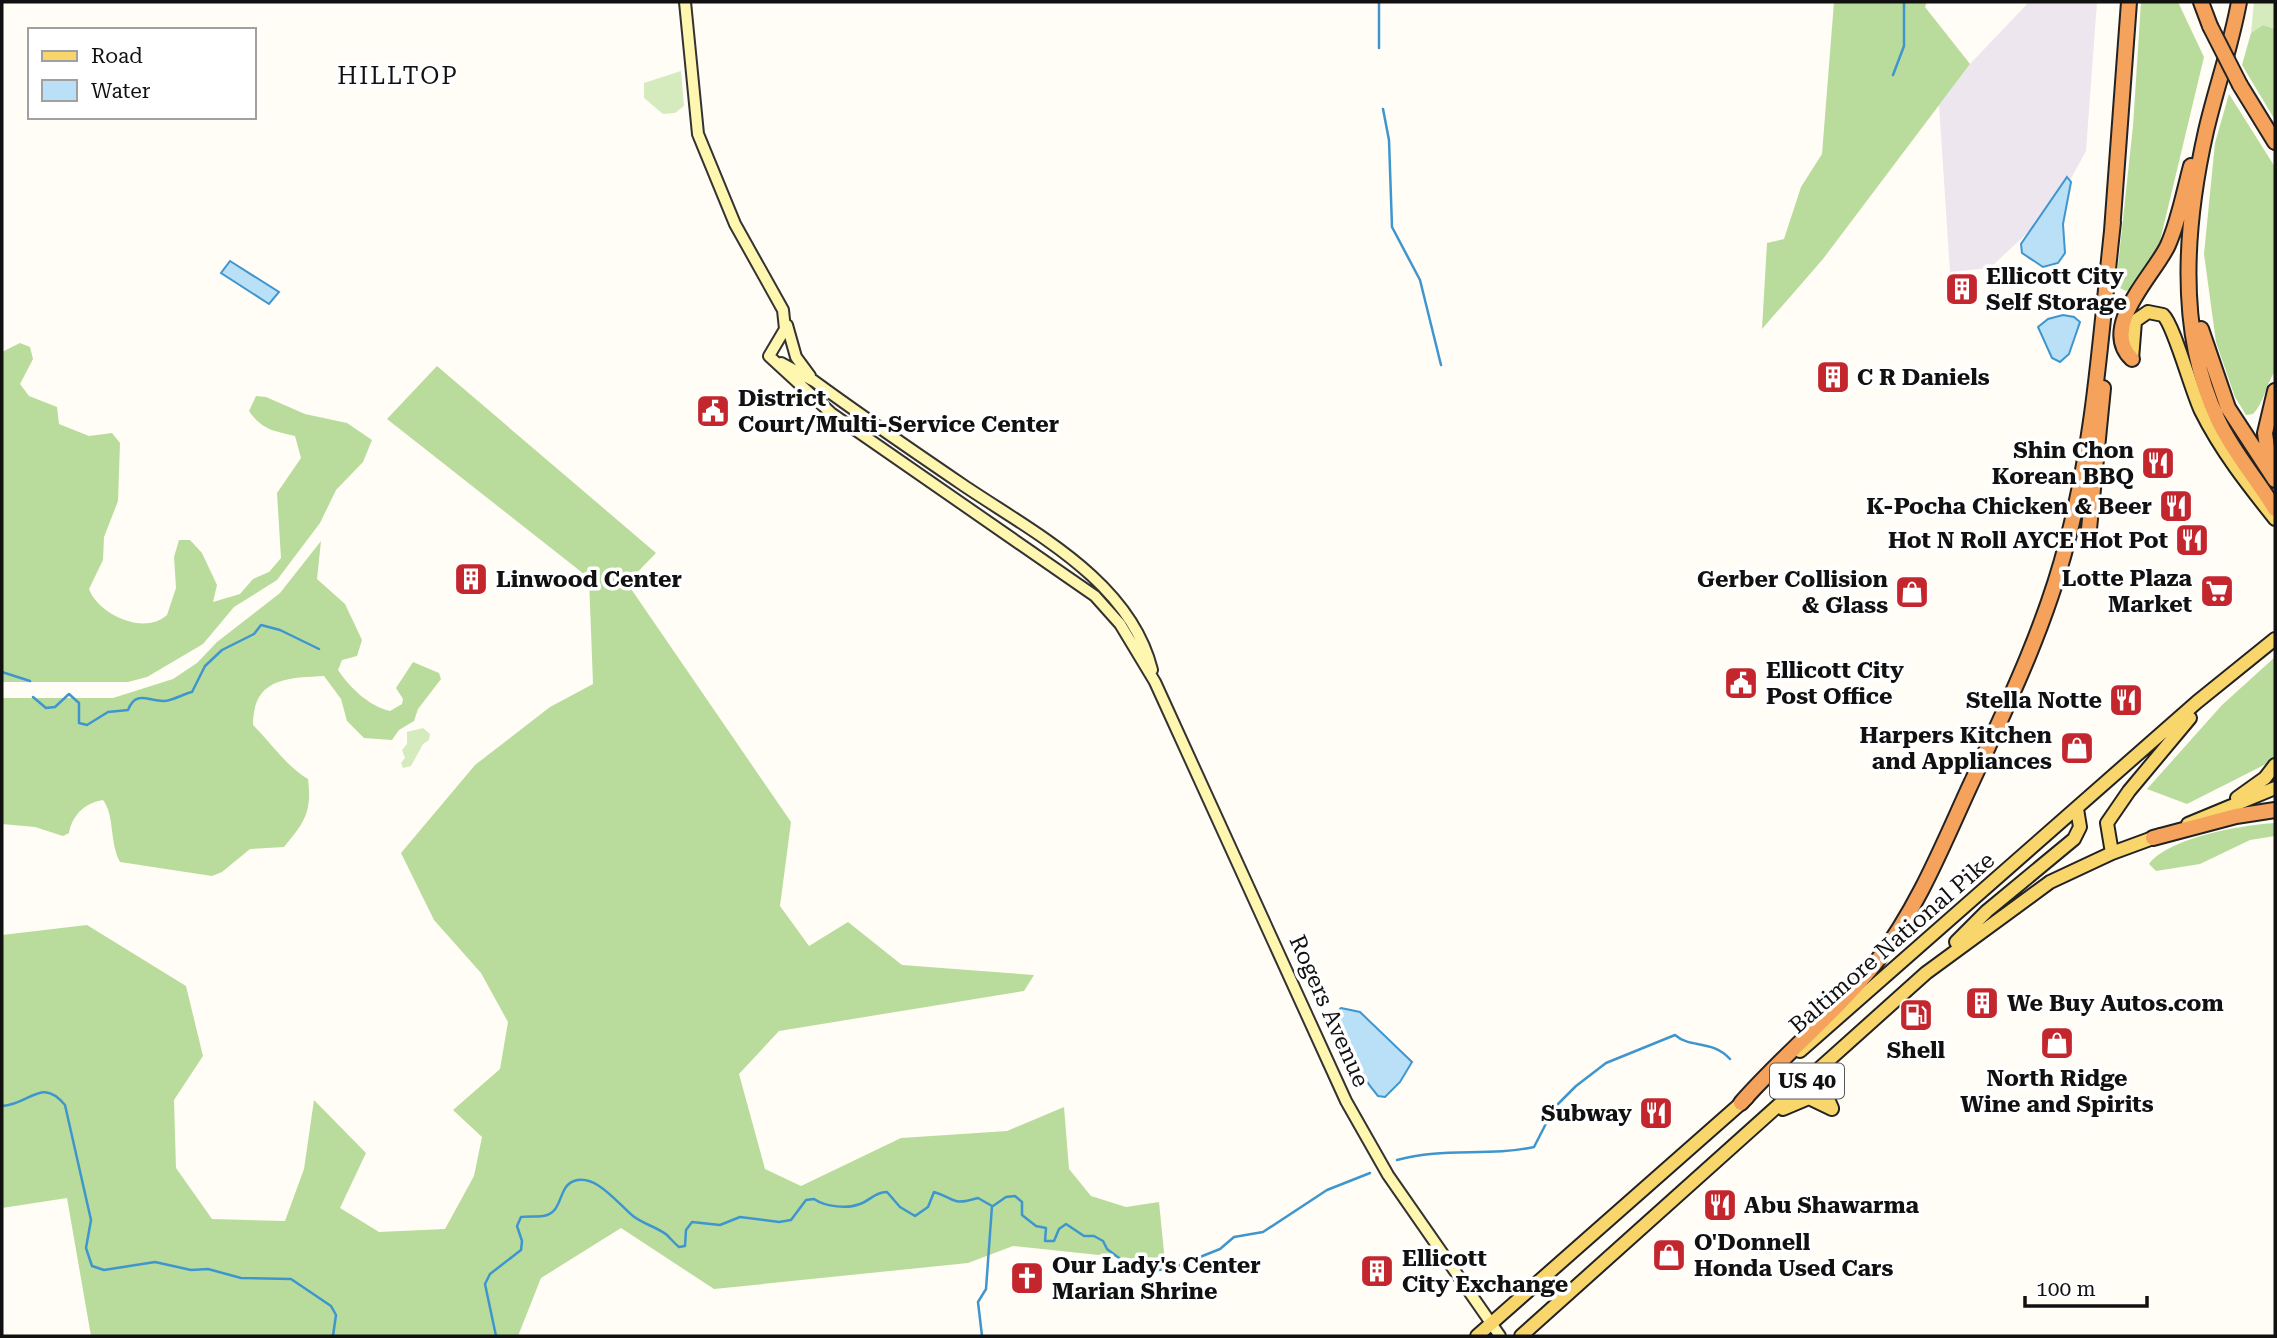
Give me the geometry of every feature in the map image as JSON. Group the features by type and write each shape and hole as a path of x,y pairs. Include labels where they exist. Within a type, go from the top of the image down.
{"highway":[{"path":"2090,529 2101,423 2129,2"},
{"path":"2201,2 2240,85 2275,142"},
{"path":"2239,2 2193,197 2189,255 2190,309 2208,395 2236,453 2275,509"},
{"path":"2132,359 2123,344 2123,322 2131,302 2155,269 2169,242 2220,78"},
{"path":"1741,1103 1858,984 1894,938 1927,880 2026,662 2057,578 2075,509 2090,425 2113,222"},
{"path":"2189,255 2196,307 2218,385 2240,430 2273,477"},
{"path":"2273,477 2265,433 2275,391"},
{"path":"2153,838 2236,816 2275,810"}],"main road":[{"path":"685,2 698,134 735,224 783,310 796,357 814,381"},
{"path":"769,356 785,329 783,310"},
{"path":"2132,359 2135,321 2148,312 2163,315 2172,328 2193,392 2226,457 2275,519"},
{"name":"Rogers Avenue","path":"769,356 814,381 1054,546 1104,587 1136,627 1148,651 1155,682"},
{"name":"Rogers Avenue","path":"769,356 831,413 1096,596 1120,624 1155,682 1346,1101 1388,1175 1500,1336"},
{"name":"Baltimore National Pike","path":"1477,1336 2229,675 2275,639"},
{"path":"2112,853 2106,828 2115,810 2153,760 2229,675"},
{"path":"2220,810 2265,778 2275,765"},
{"name":"Baltimore National Pike","path":"1521,1336 1926,973 2025,899 2050,882 2112,853 2275,788"},
{"path":"1926,973 1986,911 2074,839 2080,827 2077,809"},
{"path":"1762,1121 1802,1099 1817,1100 1832,1109 1822,1086 1825,1064"}],"shaded area":[{"path":"2029,2 2097,2 2086,151 2056,206 1990,268 1950,272 1939,105 1970,64"}],"green space":[{"path":"1834,2 1927,2 1925,7 1970,64 1823,259 1762,329 1767,243 1784,239 1801,187 1822,154"},
{"path":"2141,2 2178,2 2204,57 2160,241 2134,287 2126,291 2118,287 2117,275 2133,126"},
{"path":"2254,2 2275,2 2275,29 2263,25 2251,33"},
{"path":"2263,25 2275,29 2275,120 2242,65 2251,33"},
{"path":"681,71 684,106 675,113 663,114 644,98 644,83"},
{"path":"2229,94 2275,167 2275,371 2257,410 2246,415 2235,397 2216,342 2204,254 2215,143"},
{"path":"20,343 30,347 33,359 20,384 29,396 57,407 59,424 89,436 112,433 120,443 118,501 104,537 103,560 89,589 102,607 135,623 157,621 167,615 176,588 174,557 179,540 190,540 202,553 217,585 213,602 240,594 253,579 269,572 281,558 277,493 301,458 295,436 264,426 249,411 256,396 266,397 305,414 347,423 372,440 363,462 336,490 320,523 277,580 234,607 203,644 147,677 128,682 2,682 2,352"},
{"path":"437,366 656,553 627,583 791,822 780,906 809,946 848,922 902,965 1034,975 1024,991 779,1031 739,1074 765,1169 801,1186 901,1138 1007,1131 1064,1107 1069,1169 1091,1196 1126,1207 1159,1202 1165,1262 1013,1246 968,1263 714,1289 621,1228 541,1278 518,1336 91,1336 67,1198 2,1208 2,935 87,925 186,986 203,1056 174,1100 176,1168 212,1219 285,1221 304,1169 314,1100 366,1153 340,1208 379,1232 445,1229 474,1176 482,1137 453,1110 500,1069 508,1022 481,973 434,920 401,853 475,765 550,707 593,684 589,578 387,419"},
{"path":"321,541 317,579 345,604 362,640 357,656 342,660 338,670 348,683 367,701 390,711 402,704 403,699 396,688 413,662 439,673 441,679 418,709 414,721 399,730 392,740 364,738 347,721 341,699 324,676 285,680 265,689 254,709 253,725 286,761 308,779 308,808 297,830 284,847 250,849 222,872 212,876 120,862 114,846 109,813 103,800 80,811 69,833 63,836 35,827 2,824 2,698 113,698 173,679 197,663 217,642 280,593"},
{"path":"2275,657 2274,760 2187,804 2147,789 2222,705"},
{"path":"423,728 430,734 429,740 423,744 411,766 403,768 401,763 405,758 402,750 407,744 407,732"},
{"path":"2275,823 2275,836 2250,840 2200,864 2156,871 2149,864 2173,846 2189,840 2244,826"}],"water":[{"path":"2067,177 2071,182 2063,224 2065,253 2058,263 2043,267 2022,253 2021,244"},
{"path":"230,261 279,292 269,304 221,273"},
{"path":"2063,315 2074,317 2080,322 2069,354 2060,362 2052,358 2038,327 2048,319"},
{"path":"1341,1008 1360,1012 1412,1062 1400,1082 1385,1097 1378,1096 1352,1058 1335,1014"}],"waterway":[{"path":"1379,2 1379,48"},
{"path":"1893,75 1904,46 1904,2"},
{"path":"1383,109 1389,140 1392,227 1420,280 1441,365"},
{"path":"33,697 46,708 55,707 69,694 79,703 79,723 87,725 108,712 128,710 139,698 165,701 192,692 205,666 222,650 254,634 261,625 280,630 319,649"},
{"path":"2,672 30,681"},
{"path":"1397,1160 1431,1154 1534,1147 1554,1108 1576,1086 1606,1063 1675,1035 1688,1042 1716,1049 1730,1059"},
{"path":"2,1106 42,1092 57,1097 65,1105 91,1220 86,1248 92,1266 104,1270 155,1262 191,1270 208,1269 241,1278 291,1279 331,1306 336,1315 333,1336"},
{"path":"993,1206 1006,1197 1015,1196 1022,1202 1022,1215 1036,1226 1046,1228 1045,1241 1054,1241 1059,1229 1066,1224 1084,1236 1094,1236 1103,1241 1107,1249 1133,1272 1170,1269 1220,1249 1234,1237 1263,1232 1327,1190 1370,1173"},
{"path":"496,1336 485,1284 490,1274 521,1250 522,1241 517,1226 521,1217 550,1214 569,1184 582,1180 607,1191 633,1216 663,1232 679,1247 685,1246 686,1230 692,1222 720,1225 740,1217 779,1222 791,1220 806,1200 814,1199 843,1207 860,1204 879,1193 887,1192 900,1207 915,1216 928,1207 934,1192 954,1201 978,1198 992,1206 986,1289 978,1302 982,1336"}],"place":[{"name":"Ellicott City Self Storage","path":"1962,289"},
{"name":"C R Daniels","path":"1833,377"},
{"name":"District Court/Multi-Service Center","path":"713,411"},
{"name":"Shin Chon Korean BBQ","path":"2158,463"},
{"name":"K-Pocha Chicken & Beer","path":"2176,506"},
{"name":"Hot N Roll AYCE Hot Pot","path":"2192,540"},
{"name":"Linwood Center","path":"471,579"},
{"name":"Lotte Plaza Market","path":"2217,591"},
{"name":"Gerber Collision & Glass","path":"1912,592"},
{"name":"Ellicott City Post Office","path":"1741,683"},
{"name":"Stella Notte","path":"2126,700"},
{"name":"Harpers Kitchen and Appliances","path":"2077,748"},
{"name":"We Buy Autos.com","path":"1982,1003"},
{"name":"Shell","path":"1916,1015"},
{"name":"North Ridge Wine and Spirits","path":"2057,1043"},
{"name":"Subway","path":"1656,1113"},
{"name":"Abu Shawarma","path":"1720,1205"},
{"name":"O'Donnell Honda Used Cars","path":"1669,1255"},
{"name":"Ellicott City Exchange","path":"1377,1271"},
{"name":"Our Lady's Center Marian Shrine","path":"1027,1278"}],"district":[{"name":"HILLTOP","path":"398,76"}]}
